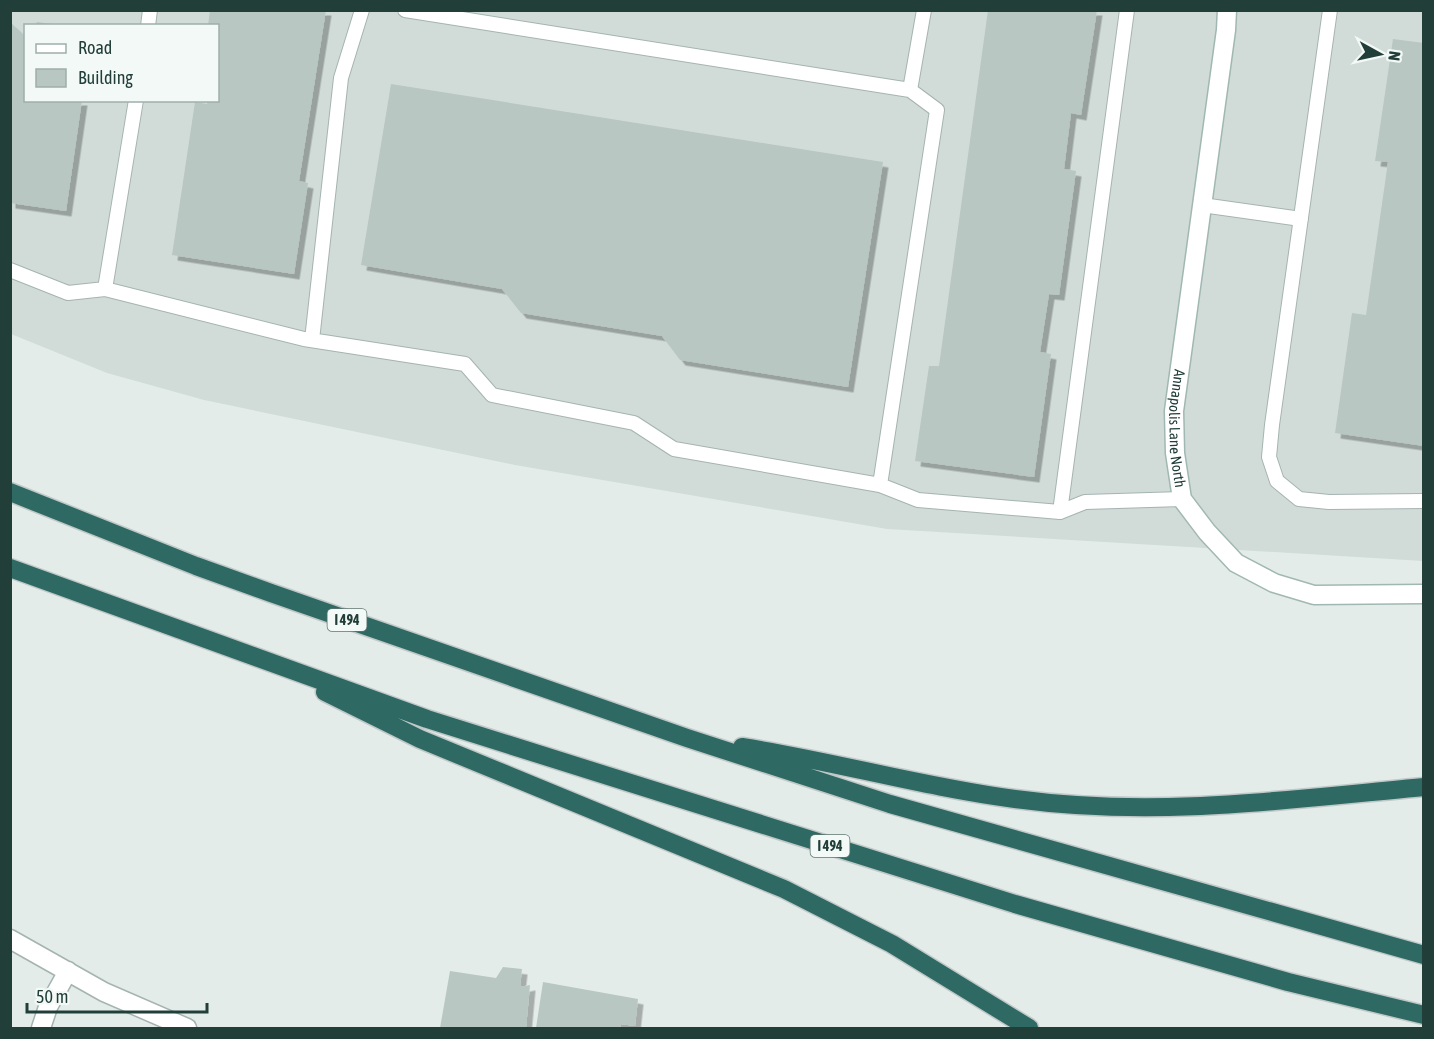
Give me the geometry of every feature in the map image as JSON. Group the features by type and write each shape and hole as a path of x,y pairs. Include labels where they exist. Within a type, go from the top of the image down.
{"highway":[{"name":"I 494","path":"10,492 271,594 687,738 890,804 1424,955"},
{"name":"I 494","path":"10,568 427,719 1005,901 1288,982 1424,1015"},
{"path":"245,653 420,739 804,898 892,944 1029,1029"},
{"path":"687,738 787,754 982,794 1088,805 1200,807 1424,787"}],"street":[{"name":"Annapolis Lane North","path":"1227,10 1174,411 1174,453 1182,499 1207,532 1236,563 1274,584 1314,596 1424,594"},
{"path":"10,939 104,992 187,1029"},
{"path":"41,1029 48,1007 68,971"}],"lane":[{"path":"312,340 341,78 362,10"},
{"path":"405,10 910,90 937,110 880,485"},
{"path":"910,90 924,10"},
{"path":"1060,512 1127,10"},
{"path":"1330,10 1269,457 1277,481 1299,499 1329,502 1424,501"},
{"path":"105,289 136,102"},
{"path":"1202,205 1301,219"},
{"path":"10,270 68,293 105,289 312,340 465,364 492,395 634,423 674,449 880,485 918,500 1060,512 1084,502 1182,499"}],"shaded area":[{"path":"10,11 1423,11 1423,561 887,529 515,465 204,400 107,373 11,334"}],"building":[{"path":"210,10 326,10 299,181 308,183 294,274 172,255 195,102 207,104 208,102 219,102 219,24 208,24"},
{"path":"988,10 1097,10 1081,115 1071,113 1064,169 1076,171 1059,295 1049,294 1040,352 1051,354 1034,477 915,461 929,366 939,366"},
{"path":"10,22 24,35 24,102 82,102 66,211 10,203"},
{"path":"1393,39 1424,43 1424,446 1335,433 1352,313 1366,315 1388,162 1375,161"},
{"path":"391,84 883,162 848,387 680,360 662,336 521,313 502,289 361,265"},
{"path":"503,967 522,969 520,987 530,985 526,1028 440,1028 450,971 496,978"},
{"path":"543,982 638,999 635,1026 621,1024 620,1028 536,1028"}]}
